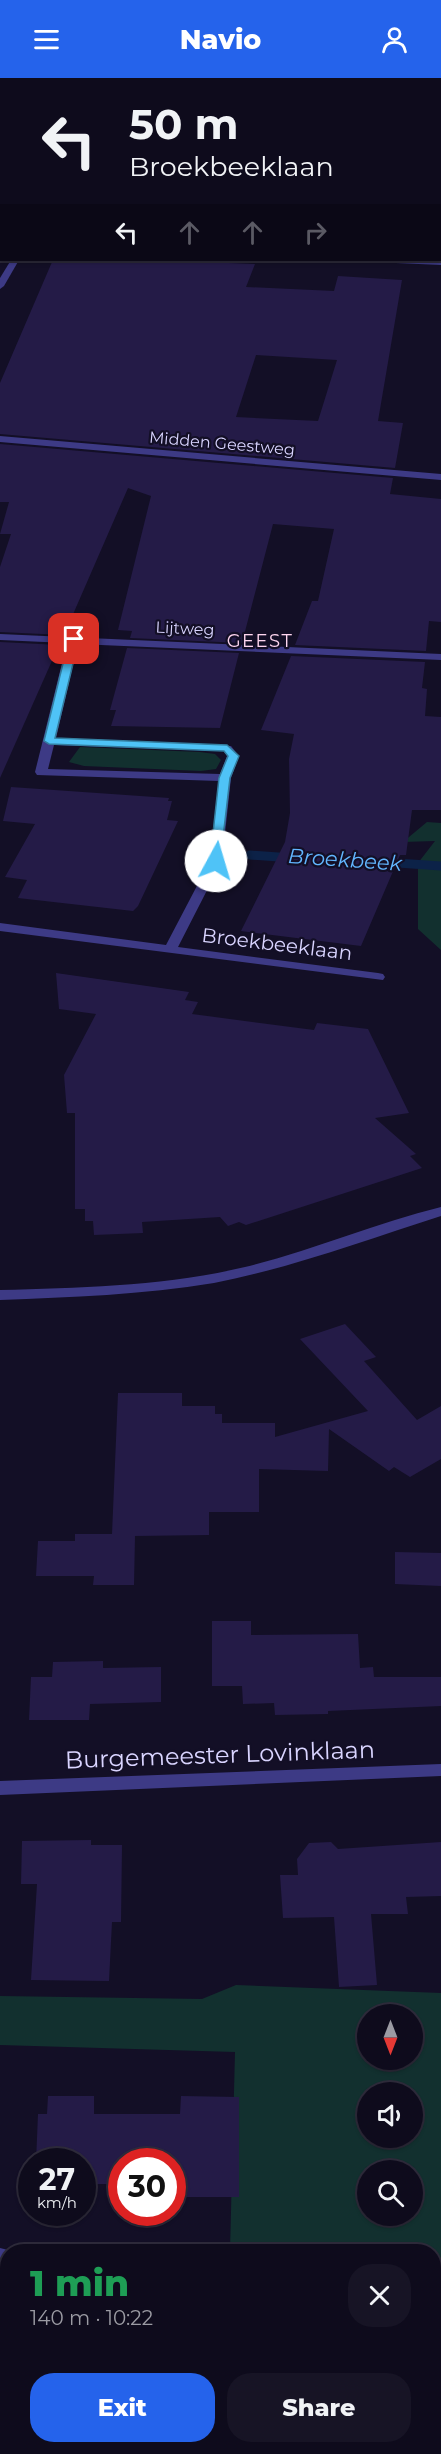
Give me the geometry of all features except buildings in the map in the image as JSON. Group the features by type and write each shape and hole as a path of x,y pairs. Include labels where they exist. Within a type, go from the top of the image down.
{"street":[{"path":"0,286 14,261"},
{"path":"418,261 441,262"},
{"name":"Midden Geestweg","path":"0,440 441,477"},
{"name":"Lijtweg","path":"0,637 441,657"},
{"path":"74,639 41,772 225,778"},
{"name":"Broekbeeklaan","path":"49,741 227,748 233,756 225,778 216,861 170,949"},
{"name":"Broekbeeklaan","path":"0,927 378,977"},
{"path":"0,1295 165,1286 215,1278 262,1268 441,1211"},
{"name":"Burgemeester Lovinklaan","path":"0,1788 441,1770"}],"green space":[{"path":"80,747 200,752 215,754 221,760 216,769 201,771 84,766 69,762"},
{"path":"427,822 441,823 441,950 418,929 418,863 435,841 403,842"},
{"path":"236,1985 441,1993 441,2244 230,2244 235,2052 0,2045 0,1996 202,1999"}],"waterway":[{"name":"Broekbeek","path":"250,855 293,858"},
{"name":"Broekbeek","path":"383,862 441,866"}],"district":[{"name":"GEEST","path":"260,641"}],"route":[{"path":"74,639 49,741 227,748 233,756 225,778 216,861"}]}
